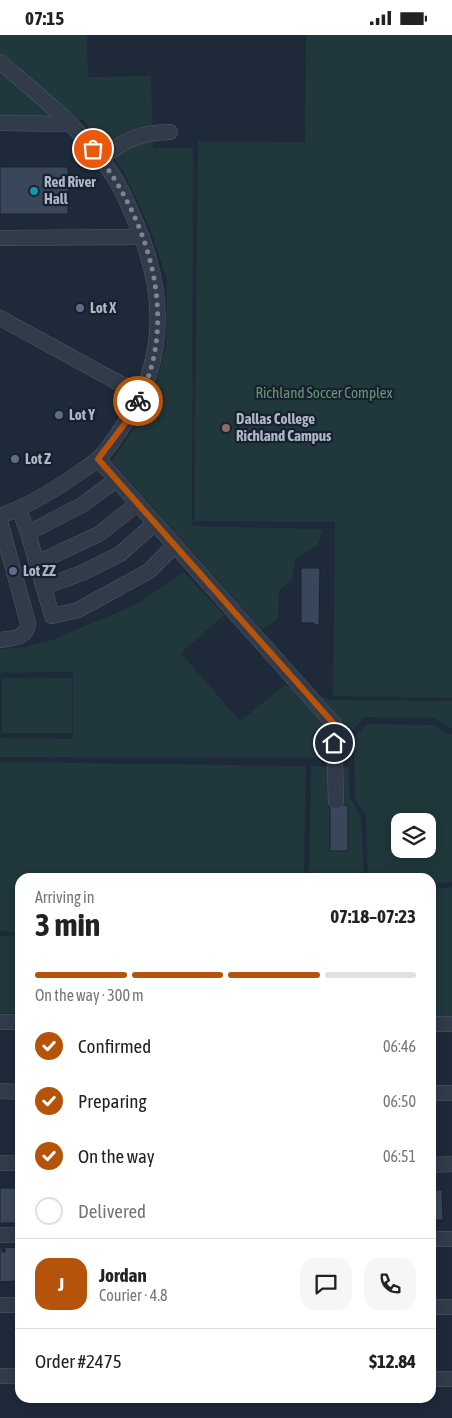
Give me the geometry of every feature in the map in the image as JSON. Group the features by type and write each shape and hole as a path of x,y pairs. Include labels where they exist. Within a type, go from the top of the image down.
{"street":[{"path":"0,62 86,140 114,178 130,207 153,271 158,316 157,337 141,395 129,418 98,459 49,493 19,509 0,516"},
{"path":"0,123 69,124"},
{"path":"101,158 123,142 135,137 170,132"},
{"path":"0,238 142,237"},
{"path":"0,318 141,395"},
{"path":"98,459 334,724 336,801"},
{"path":"28,533 82,505 116,480"},
{"path":"37,563 98,534 137,504"},
{"path":"19,509 28,533 52,616"},
{"path":"0,521 28,627"},
{"path":"43,587 82,573 120,554 155,523"},
{"path":"0,640 21,637 28,627 52,616 78,610 149,571 174,545"},
{"path":"0,1022 15,1022"},
{"path":"436,1023 452,1024"},
{"path":"0,1091 15,1091"},
{"path":"436,1093 452,1093"},
{"path":"0,1163 15,1163"},
{"path":"436,1165 452,1164"},
{"path":"0,1235 15,1235"},
{"path":"436,1239 452,1239"},
{"path":"0,1305 15,1305"},
{"path":"436,1307 452,1307"},
{"path":"0,1376 15,1377"},
{"path":"436,1379 452,1379"}],"green space":[{"path":"0,35 87,35 88,77 151,76 153,148 193,148 192,526 323,529 318,545 295,560 293,578 279,591 278,618 262,630 112,461 136,425 155,389 166,344 167,280 151,231 123,170 83,120 44,116 0,116"},
{"name":"Richland Soccer Complex","path":"306,35 452,35 452,698 333,696 335,522 194,521 198,141 305,142"},
{"path":"184,572 224,615 181,653 240,721 285,685 331,700 452,701 452,728 434,718 365,717 350,733 349,758 0,757 0,738 73,739 73,672 0,673 0,649 25,647 52,640 137,604"},
{"path":"2,678 72,678 72,733 2,733"},
{"path":"367,724 434,725 447,734 452,734 452,882 436,884 436,873 368,873 366,814 355,800 354,737"},
{"path":"0,762 306,766 304,873 15,873 15,932 0,931"},
{"path":"311,766 349,767 350,798 361,817 364,873 309,873"},
{"path":"452,887 452,1017 436,1017 436,889"},
{"path":"0,936 15,936 15,1013 0,1013"}],"building":[{"name":"Red River Hall","path":"0,167 68,167 68,214 0,214"},
{"path":"301,568 320,568 319,625 301,623"},
{"path":"330,805 348,805 348,851 330,851"},
{"path":"0,1188 15,1188 15,1223 0,1223"},
{"path":"436,1190 442,1190 443,1220 436,1220"},
{"path":"0,1247 2,1247 2,1252 5,1252 5,1247 15,1248 15,1281 0,1282"}],"way so far":[{"path":"93,149 114,178 130,207 153,271 157,295 157,337 150,369 138,401"}],"place":[{"name":"Red River Hall","path":"34,191"},
{"name":"Lot X","path":"80,308"},
{"name":"Lot Y","path":"59,415"},
{"name":"Dallas College Richland Campus","path":"226,428"},
{"name":"Lot Z","path":"15,459"},
{"name":"Lot ZZ","path":"13,571"}],"route":[{"path":"138,401 129,418 98,459 334,724 334,743"}]}
